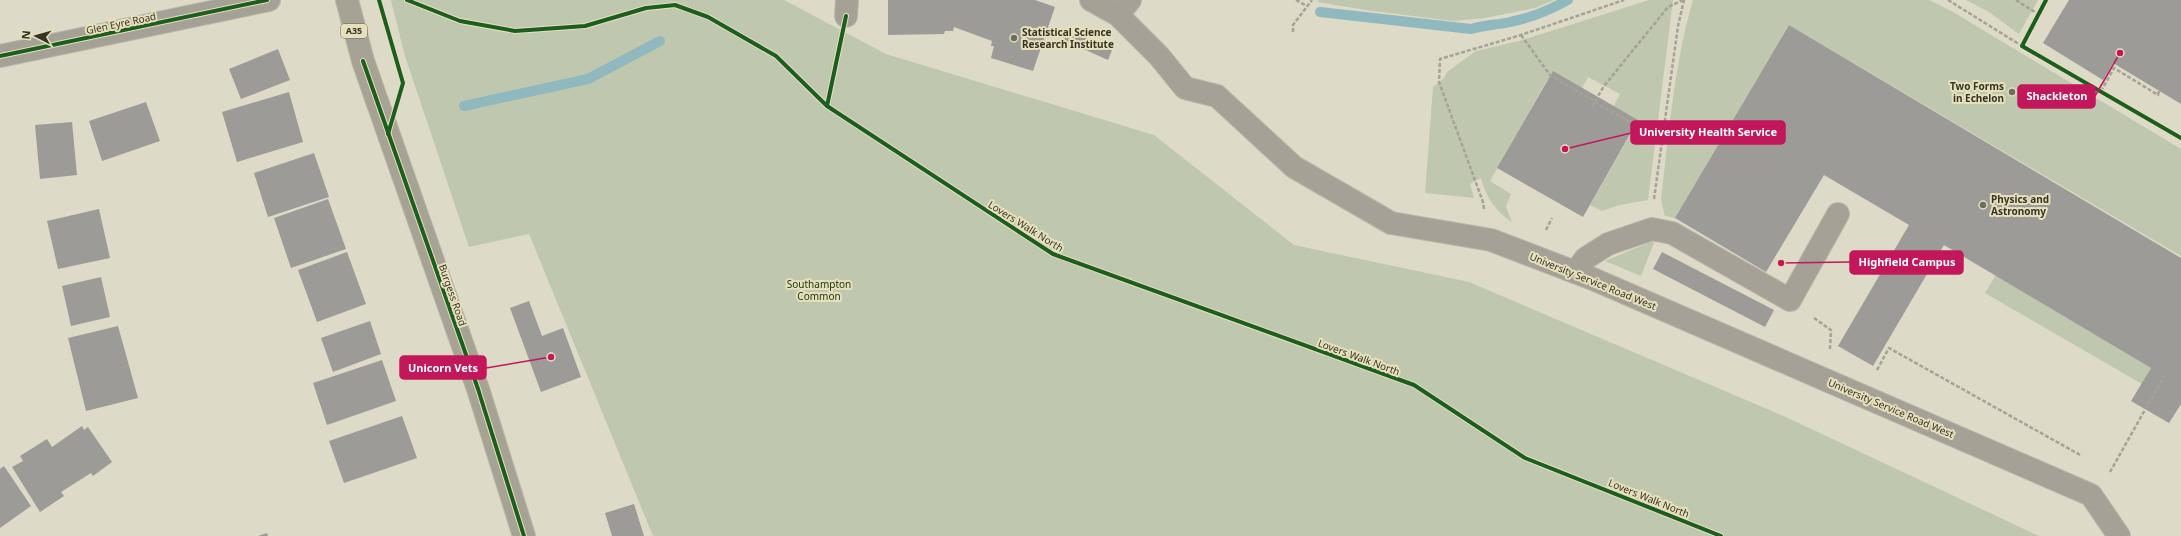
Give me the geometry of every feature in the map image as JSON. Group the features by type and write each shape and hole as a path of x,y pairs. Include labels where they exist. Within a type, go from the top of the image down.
{"main road":[{"name":"Burgess Road","path":"347,0 363,61 478,389 524,536"}],"street":[{"name":"Glen Eyre Road","path":"0,56 270,0"},
{"name":"University Service Road West","path":"1092,0 1124,7 1159,56 1185,88 1217,96 1294,167 1391,223 1491,240 1575,272 2090,495 2119,536"},
{"path":"1575,272 1586,258 1608,244 1652,229 1672,233 1790,300 1838,214"}],"path":[{"path":"1296,0 1307,6"},
{"path":"1293,32 1293,26 1312,0"},
{"path":"1484,209 1483,202 1439,82 1440,59 1521,35 1624,0"},
{"path":"1592,106 1594,101 1668,7 1684,0"},
{"path":"1654,206 1662,141 1684,0"},
{"path":"1948,0 2028,49"},
{"path":"2016,0 2038,14"},
{"path":"2035,20 2042,7"},
{"path":"1521,35 1550,75 1662,141"},
{"path":"2022,46 2025,39"},
{"path":"2101,91 2114,68 2158,95 2159,91"},
{"path":"2094,87 2108,95"},
{"path":"1543,234 1552,218"},
{"path":"1790,300 1831,330 1832,341 1829,349"},
{"path":"1876,373 1889,348 2082,457"},
{"path":"2095,501 2164,376"},
{"path":"2106,470 2110,472"}],"green space":[{"name":"Southampton Common","path":"391,0 784,0 886,54 1154,135 1294,245 1469,282 1788,418 2039,536 653,536 529,234 469,247 405,56"},
{"path":"1319,0 1554,0 1535,8 1485,18 1454,21 1372,11 1317,2"},
{"path":"1649,0 1673,0 1648,200 1620,205 1602,211 1590,205 1633,130 1609,115 1620,94 1588,77 1577,97 1547,80 1490,181 1511,194 1506,207 1512,222 1506,218 1492,203 1481,178 1470,184 1474,198 1425,193 1433,87 1444,78 1447,72 1476,51 1519,41"},
{"path":"1693,0 1929,0 1953,12 2181,149 2181,256 1789,25 1675,218 1665,216 1661,200 1673,99 1681,49"},
{"path":"1966,0 2038,0 2019,34 1989,12"},
{"path":"1655,240 1641,276 1605,261"},
{"path":"1996,275 2151,368 2142,384 1985,293"}],"building":[{"name":"Statistical Science Research Institute","path":"888,0 1035,0 1055,7 1033,71 991,58 994,46 991,46 992,41 954,27 953,31 945,31 944,34 888,35"},
{"path":"2069,0 2181,0 2181,104 2113,63 2103,80 2043,43"},
{"name":"Physics and Astronomy","path":"1789,25 2181,258 2181,404 2169,423 2131,401 2151,368 1944,245 1873,366 1838,346 1909,225 1824,175 1766,272 1675,218"},
{"path":"1065,29 1112,50 1108,60 1061,39"},
{"path":"278,49 290,80 241,99 229,69"},
{"path":"1553,71 1638,120 1583,217 1497,168"},
{"path":"289,92 303,142 237,162 222,112"},
{"path":"146,102 160,141 102,161 89,121"},
{"path":"72,122 77,175 40,179 35,125"},
{"path":"314,153 329,197 268,217 254,173"},
{"path":"328,199 346,249 291,268 274,218"},
{"path":"99,209 110,258 58,269 47,221"},
{"path":"347,252 366,304 317,322 298,270"},
{"path":"1662,252 1774,310 1765,327 1653,269"},
{"path":"101,277 110,317 71,326 62,286"},
{"path":"529,301 542,336 563,328 581,377 541,392 510,308"},
{"path":"370,321 381,354 333,372 321,338"},
{"path":"118,326 138,398 86,411 68,338"},
{"path":"382,360 396,401 327,425 313,383"},
{"path":"402,416 417,458 344,483 329,441"},
{"path":"82,426 84,430 88,427 112,462 93,476 91,473 61,492 64,496 40,512 12,467 23,461 20,456 47,439 52,447"},
{"path":"4,466 31,506 0,528 0,469"},
{"path":"634,504 644,536 612,536 605,513"},
{"path":"267,533 268,536 258,536"}],"waterway":[{"path":"1320,12 1471,29 1533,16 1568,0"},
{"path":"464,106 588,79 660,41"}],"cycle path":[{"path":"0,56 267,0"},
{"path":"379,0 403,83 388,134"},
{"name":"Lovers Walk North","path":"407,0 460,21 515,31 585,26 646,8 675,5 708,17 776,56 827,106 1053,254 1414,385 1525,458 1721,536"},
{"path":"2046,0 2022,46 2181,138"},
{"path":"827,106 846,16"},
{"path":"363,61 478,389 524,536"}],"place":[{"name":"Statistical Science Research Institute","path":"1014,38"},
{"name":"Shackleton","path":"2120,53"},
{"name":"Two Forms in Echelon","path":"2012,92"},
{"name":"University Health Service","path":"1565,149"},
{"name":"Physics and Astronomy","path":"1983,205"},
{"name":"Highfield Campus","path":"1781,263"},
{"name":"Unicorn Vets","path":"551,357"}]}
